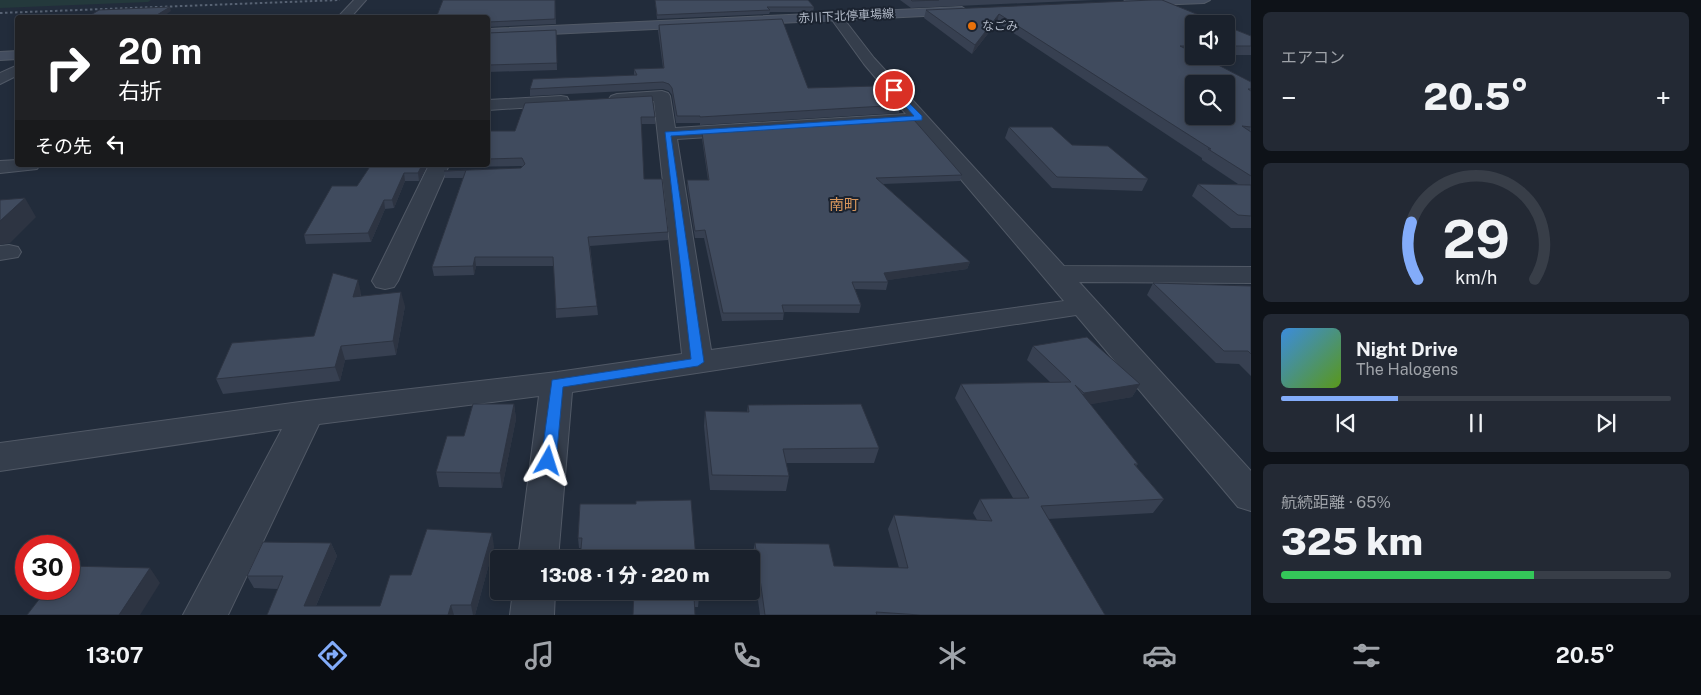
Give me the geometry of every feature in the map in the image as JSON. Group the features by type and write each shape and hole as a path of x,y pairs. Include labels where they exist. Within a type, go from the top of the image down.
{"main road":[{"path":"1118,4 1204,0"},
{"name":"赤川下北停車場線","path":"490,33 970,11"},
{"path":"0,56 15,55"}],"street":[{"path":"346,15 360,0"},
{"path":"1159,2 1185,13"},
{"path":"836,17 869,61 1251,496"},
{"path":"0,79 15,71"},
{"path":"604,99 662,96 698,362"},
{"path":"490,105 575,101"},
{"path":"667,134 920,118"},
{"path":"0,167 15,166"},
{"path":"385,281 438,167"},
{"path":"1055,274 1251,275"},
{"path":"0,457 307,413 557,383 1083,306"},
{"path":"539,550 557,383"},
{"path":"205,615 307,413"},
{"path":"532,615 533,600"}],"green space":[{"path":"0,0 151,0 148,2 0,8"}],"building":[{"path":"443,0 555,0 555,19 490,22 490,15 437,15"},
{"path":"655,0 808,0 814,7 767,7 770,10 657,15"},
{"path":"1162,0 1199,15 1185,15 1185,46 1180,46 1185,48 1185,65 1218,65 1251,82 1251,89 1248,89 1251,91 1251,127 1242,126 1251,132 1251,176 999,14 975,45 926,10"},
{"path":"170,7 157,15 91,15 99,10"},
{"path":"782,19 808,88 876,86 890,99 894,99 901,105 700,117 677,116 672,88 669,84 663,82 530,89 533,79 637,75 634,69 664,68 659,25"},
{"path":"556,30 557,63 490,65 490,33"},
{"path":"1235,30 1251,36 1251,46 1235,46"},
{"path":"652,96 655,117 641,117 644,179 662,179 668,232 588,237 597,306 556,309 553,257 475,257 473,266 432,267 466,170 521,168 525,164 522,158 490,159 490,131 515,131 525,103"},
{"path":"914,120 962,175 876,178 970,262 884,273 888,282 852,282 861,305 782,305 784,313 723,313 705,230 695,231 687,180 709,180 702,133"},
{"path":"1009,127 1052,127 1072,145 1108,146 1148,179 1057,177"},
{"path":"370,167 421,167 418,173 404,173 392,200 384,200 368,233 304,235 332,186 357,186"},
{"path":"1198,184 1251,185 1251,216 1238,215"},
{"path":"25,198 0,221 0,200"},
{"path":"333,273 358,280 353,297 401,292 393,341 341,346 335,367 216,379 232,343 314,336"},
{"path":"1153,283 1251,286 1251,354 1248,351 1224,351"},
{"path":"1087,337 1140,384 1084,393 1075,385 1138,464 1134,464 1164,499 1041,506 1105,615 920,615 876,612 877,615 765,615 760,579 760,550 756,550 755,543 829,544 834,566 908,568 894,515 992,521 980,499 1029,498 961,384 1071,382 1033,346"},
{"path":"473,404 514,404 500,473 436,472 447,436 464,436"},
{"path":"861,404 879,448 783,449 789,476 712,475 705,411 749,412 748,405"},
{"path":"691,500 695,550 581,550 582,538 578,538 580,504 636,504 636,501"},
{"path":"427,529 492,533 471,605 451,605 448,615 267,615 283,576 247,576 263,542 331,543 304,606 380,606 390,575 411,575"},
{"path":"80,566 150,568 119,615 27,615 39,600 80,600"},
{"path":"634,600 694,600 695,615 633,615"}],"railway":[{"path":"0,13 340,0"}],"place":[{"name":"なごみ","path":"972,26"}],"district":[{"name":"南町","path":"844,204"}],"route":[{"path":"548,461 557,383 698,362 667,134 920,118 894,90"}]}
